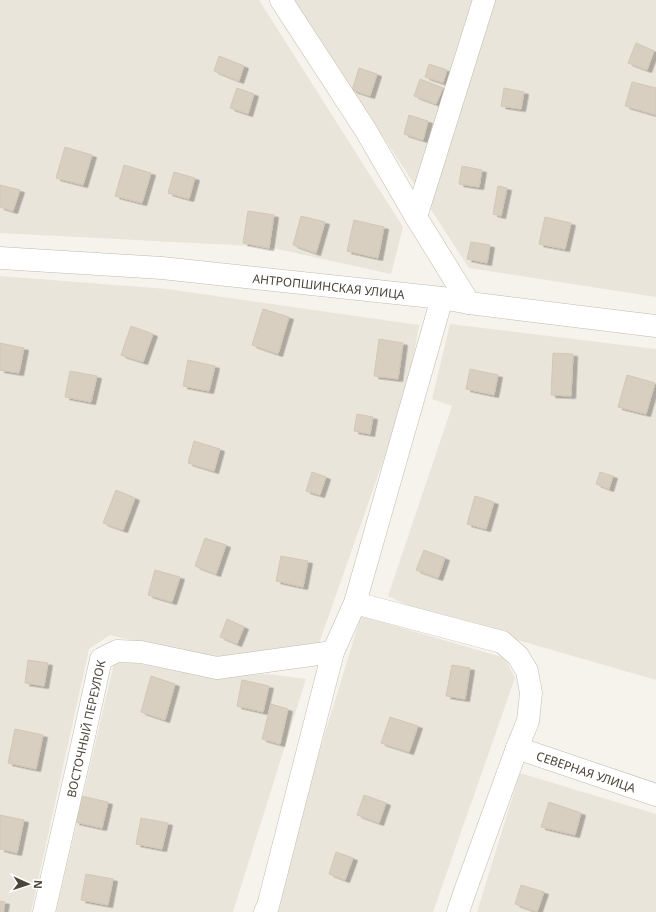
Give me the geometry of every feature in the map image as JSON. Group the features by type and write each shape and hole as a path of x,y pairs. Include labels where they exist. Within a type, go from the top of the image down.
{"street":[{"path":"281,0 365,129 416,217 469,303"},
{"path":"416,217 484,0"},
{"name":"АНТРОПШИНСКАЯ УЛИЦА","path":"0,258 162,268 442,298 469,303 656,326"},
{"path":"265,912 268,906 333,652 355,603 442,298"},
{"path":"355,603 502,642 518,656 527,671 531,694 528,721 458,912"},
{"name":"ВОСТОЧНЫЙ ПЕРЕУЛОК","path":"44,912 101,659 117,650 141,652 218,668 333,652"},
{"name":"СЕВЕРНАЯ УЛИЦА","path":"517,748 656,795"}],"shaded area":[{"path":"0,0 259,0 403,227 391,274 268,247 0,233"},
{"path":"294,0 656,0 656,297 469,268"},
{"path":"0,276 167,289 419,325 407,393 317,649 220,662 110,635 89,649 31,912 0,912"},
{"path":"450,324 656,349 656,680 421,612 388,596 452,406 432,399"},
{"path":"361,616 505,658 515,678 433,912 270,912"},
{"path":"115,659 209,677 268,674 306,679 233,912 56,912"},
{"path":"520,773 656,814 656,912 477,912"}],"building":[{"path":"636,43 654,51 647,70 628,63"},
{"path":"219,56 244,66 239,81 214,71"},
{"path":"429,64 447,70 443,83 425,77"},
{"path":"359,68 377,74 370,96 352,90"},
{"path":"420,79 443,88 436,104 414,96"},
{"path":"632,82 656,88 656,115 625,106"},
{"path":"237,88 254,94 248,114 230,108"},
{"path":"504,88 524,92 521,109 501,106"},
{"path":"409,115 428,121 423,140 404,134"},
{"path":"65,147 92,155 83,185 56,178"},
{"path":"124,165 151,173 142,203 115,196"},
{"path":"462,166 482,170 479,187 459,184"},
{"path":"174,172 195,178 189,199 168,193"},
{"path":"0,185 20,190 13,211 0,207"},
{"path":"498,186 507,188 501,216 493,214"},
{"path":"248,211 274,215 269,248 243,243"},
{"path":"301,216 325,222 316,253 293,245"},
{"path":"545,217 571,223 565,249 539,244"},
{"path":"354,220 384,227 378,258 347,251"},
{"path":"471,242 490,245 487,263 467,259"},
{"path":"263,309 289,317 278,354 252,345"},
{"path":"131,326 153,334 143,362 121,355"},
{"path":"379,339 403,343 398,379 374,376"},
{"path":"0,343 24,348 19,373 0,370"},
{"path":"553,353 573,354 571,396 551,395"},
{"path":"188,360 215,366 209,391 183,386"},
{"path":"470,369 498,375 494,395 466,389"},
{"path":"70,371 97,376 91,402 65,397"},
{"path":"627,375 655,383 646,414 618,407"},
{"path":"357,414 373,417 370,434 354,431"},
{"path":"194,441 220,449 214,471 188,463"},
{"path":"312,472 326,477 320,495 306,491"},
{"path":"600,472 613,476 609,489 596,484"},
{"path":"116,490 135,498 123,530 103,523"},
{"path":"475,496 494,502 486,529 467,524"},
{"path":"205,538 226,545 216,574 195,566"},
{"path":"424,550 445,558 438,578 416,570"},
{"path":"281,556 308,561 303,587 276,581"},
{"path":"155,570 180,577 172,602 148,595"},
{"path":"227,619 244,627 237,644 220,637"},
{"path":"28,660 48,663 44,686 25,683"},
{"path":"452,665 470,668 465,699 446,696"},
{"path":"151,676 175,684 165,720 141,712"},
{"path":"242,680 269,686 263,712 237,706"},
{"path":"271,704 288,709 280,744 262,739"},
{"path":"390,717 418,726 409,752 381,743"},
{"path":"15,729 43,735 36,769 8,763"},
{"path":"364,795 386,803 379,823 357,815"},
{"path":"81,796 108,802 102,828 75,822"},
{"path":"549,802 581,813 575,835 541,827"},
{"path":"0,815 24,820 17,853 0,849"},
{"path":"141,818 168,823 162,849 136,844"},
{"path":"336,852 353,858 345,880 329,874"},
{"path":"86,874 113,879 108,905 81,900"},
{"path":"521,885 544,892 537,912 515,904"},
{"path":"0,901 5,902 3,912 0,912"}]}
